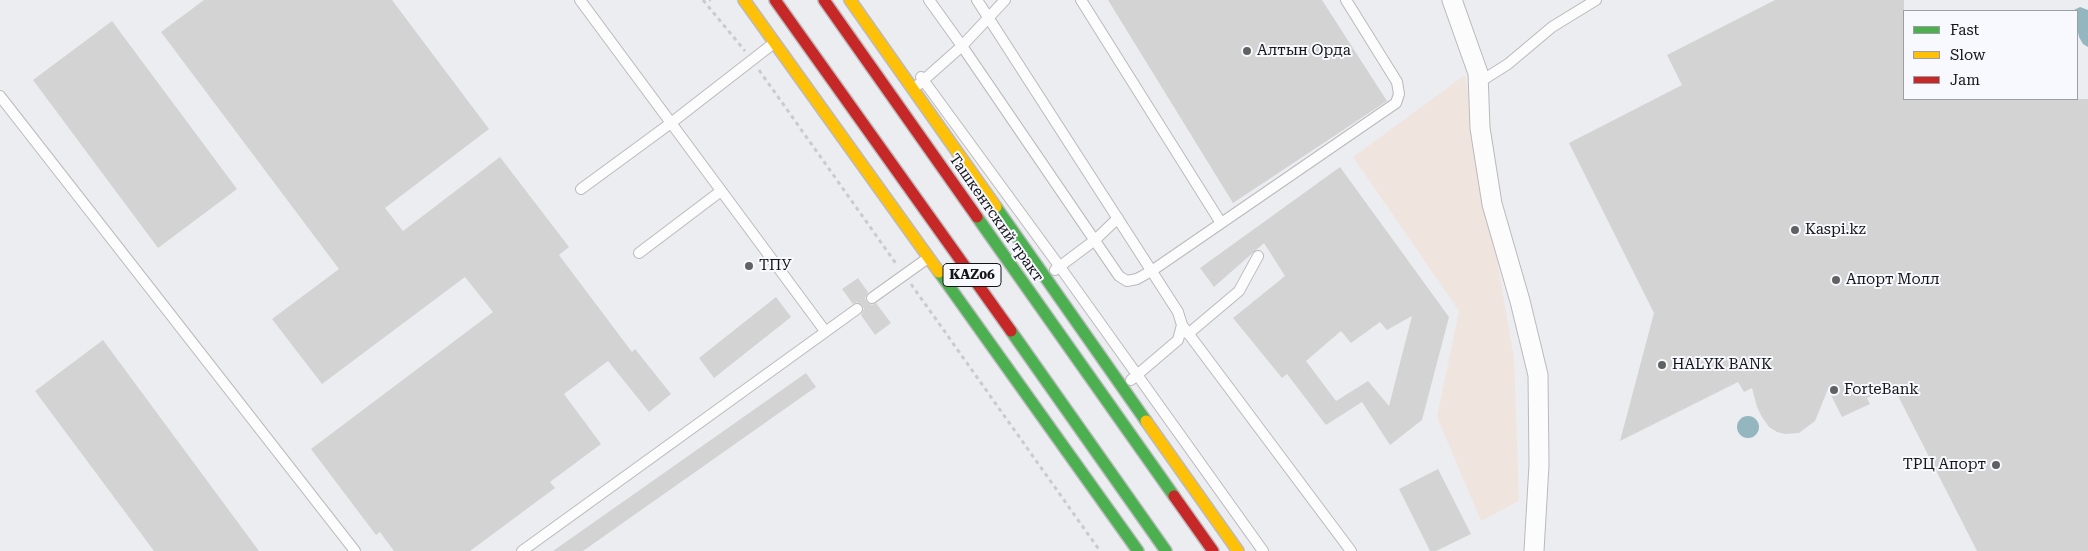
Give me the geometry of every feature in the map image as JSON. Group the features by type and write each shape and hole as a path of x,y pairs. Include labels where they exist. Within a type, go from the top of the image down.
{"main road":[{"path":"744,0 768,48 922,263 1138,551"},
{"name":"KАZ06","path":"775,0 870,131 1166,551"},
{"name":"Ташкентский тракт","path":"824,0 1213,551"},
{"path":"850,0 1238,551"}],"street":[{"path":"1452,0 1478,73 1480,128 1492,204 1520,301 1538,375 1539,465 1534,551"}],"lane":[{"path":"580,0 826,331"},
{"path":"929,0 1119,276 1127,281 1137,279 1152,270 1396,103 1399,94 1397,82 1346,0"},
{"path":"977,0 1152,270 1178,312 1185,329 1351,551"},
{"path":"913,89 920,76 962,46 1005,0"},
{"path":"1081,0 1221,223"},
{"path":"1478,83 1508,64 1552,27 1596,0"},
{"path":"582,188 672,123 768,48"},
{"path":"920,76 1060,267 1263,551"},
{"path":"0,96 355,551"},
{"path":"639,254 721,191"},
{"path":"1045,277 1095,240 1118,218"},
{"path":"1122,387 1178,340 1185,329 1239,291 1258,256"},
{"path":"872,298 922,263"},
{"path":"522,551 856,309"}],"path":[{"path":"703,0 752,60 1100,551"}],"shaded area":[{"path":"1465,75 1514,358 1519,501 1481,521 1437,417 1459,311 1353,157"}],"water":[{"path":"2080,7 2088,10 2088,47 2083,44 2079,37 2078,10 2074,10"},
{"path":"1748,416 1758,423 1759,427 1752,437 1748,438 1738,431 1737,427 1744,417"}],"building":[{"path":"204,0 392,0 489,129 385,208 403,231 500,157 569,247 559,255 632,352 635,349 671,394 649,412 608,361 564,394 601,444 550,482 555,488 470,551 394,551 380,532 376,535 311,449 493,312 465,277 322,384 272,319 339,269 161,32"},
{"name":"Алтын Орда","path":"1108,0 1322,0 1387,101 1233,203"},
{"name":"Апорт Молл","path":"1775,0 1904,0 1903,100 2088,99 2088,551 1977,551 1893,386 1867,398 1870,404 1842,417 1828,389 1815,421 1799,433 1785,434 1769,427 1757,407 1752,388 1744,392 1738,382 1620,441 1654,313 1569,143 1682,85 1667,55"},
{"path":"112,21 237,189 158,248 33,80"},
{"path":"1340,167 1449,317 1422,420 1390,445 1362,402 1326,425 1287,374 1282,378 1233,318 1285,276 1264,243 1214,287 1200,268","holes":["1412,316 1389,406 1368,381 1336,401 1306,361 1341,331 1351,343 1380,322 1387,330"]},
{"path":"858,278 868,292 865,298 867,302 872,305 876,303 891,323 875,335 861,315 864,309 862,305 857,302 853,304 842,289"},
{"path":"776,297 791,317 714,378 699,358"},
{"path":"103,340 259,551 154,551 35,391"},
{"path":"806,373 816,387 583,551 553,551"},
{"path":"1438,469 1471,534 1436,551 1430,551 1399,489"}],"traffic: fast":[{"path":"996,207 1146,421"},
{"path":"977,217 1174,496"},
{"path":"939,272 1138,551"},
{"path":"1011,331 1166,551"}],"traffic: slow":[{"path":"744,0 939,272"},
{"path":"850,0 996,207"},
{"path":"1146,421 1238,551"}],"traffic: jam":[{"path":"775,0 1011,331"},
{"path":"824,0 977,217"},
{"path":"1174,496 1213,551"}],"place":[{"name":"Алтын Орда","path":"1247,51"},
{"name":"Kaspi.kz","path":"1795,230"},
{"name":"ТПУ","path":"749,266"},
{"name":"Апорт Молл","path":"1836,280"},
{"name":"HALYK BANK","path":"1662,365"},
{"name":"ForteBank","path":"1834,390"},
{"name":"ТРЦ Апорт","path":"1996,465"}]}
